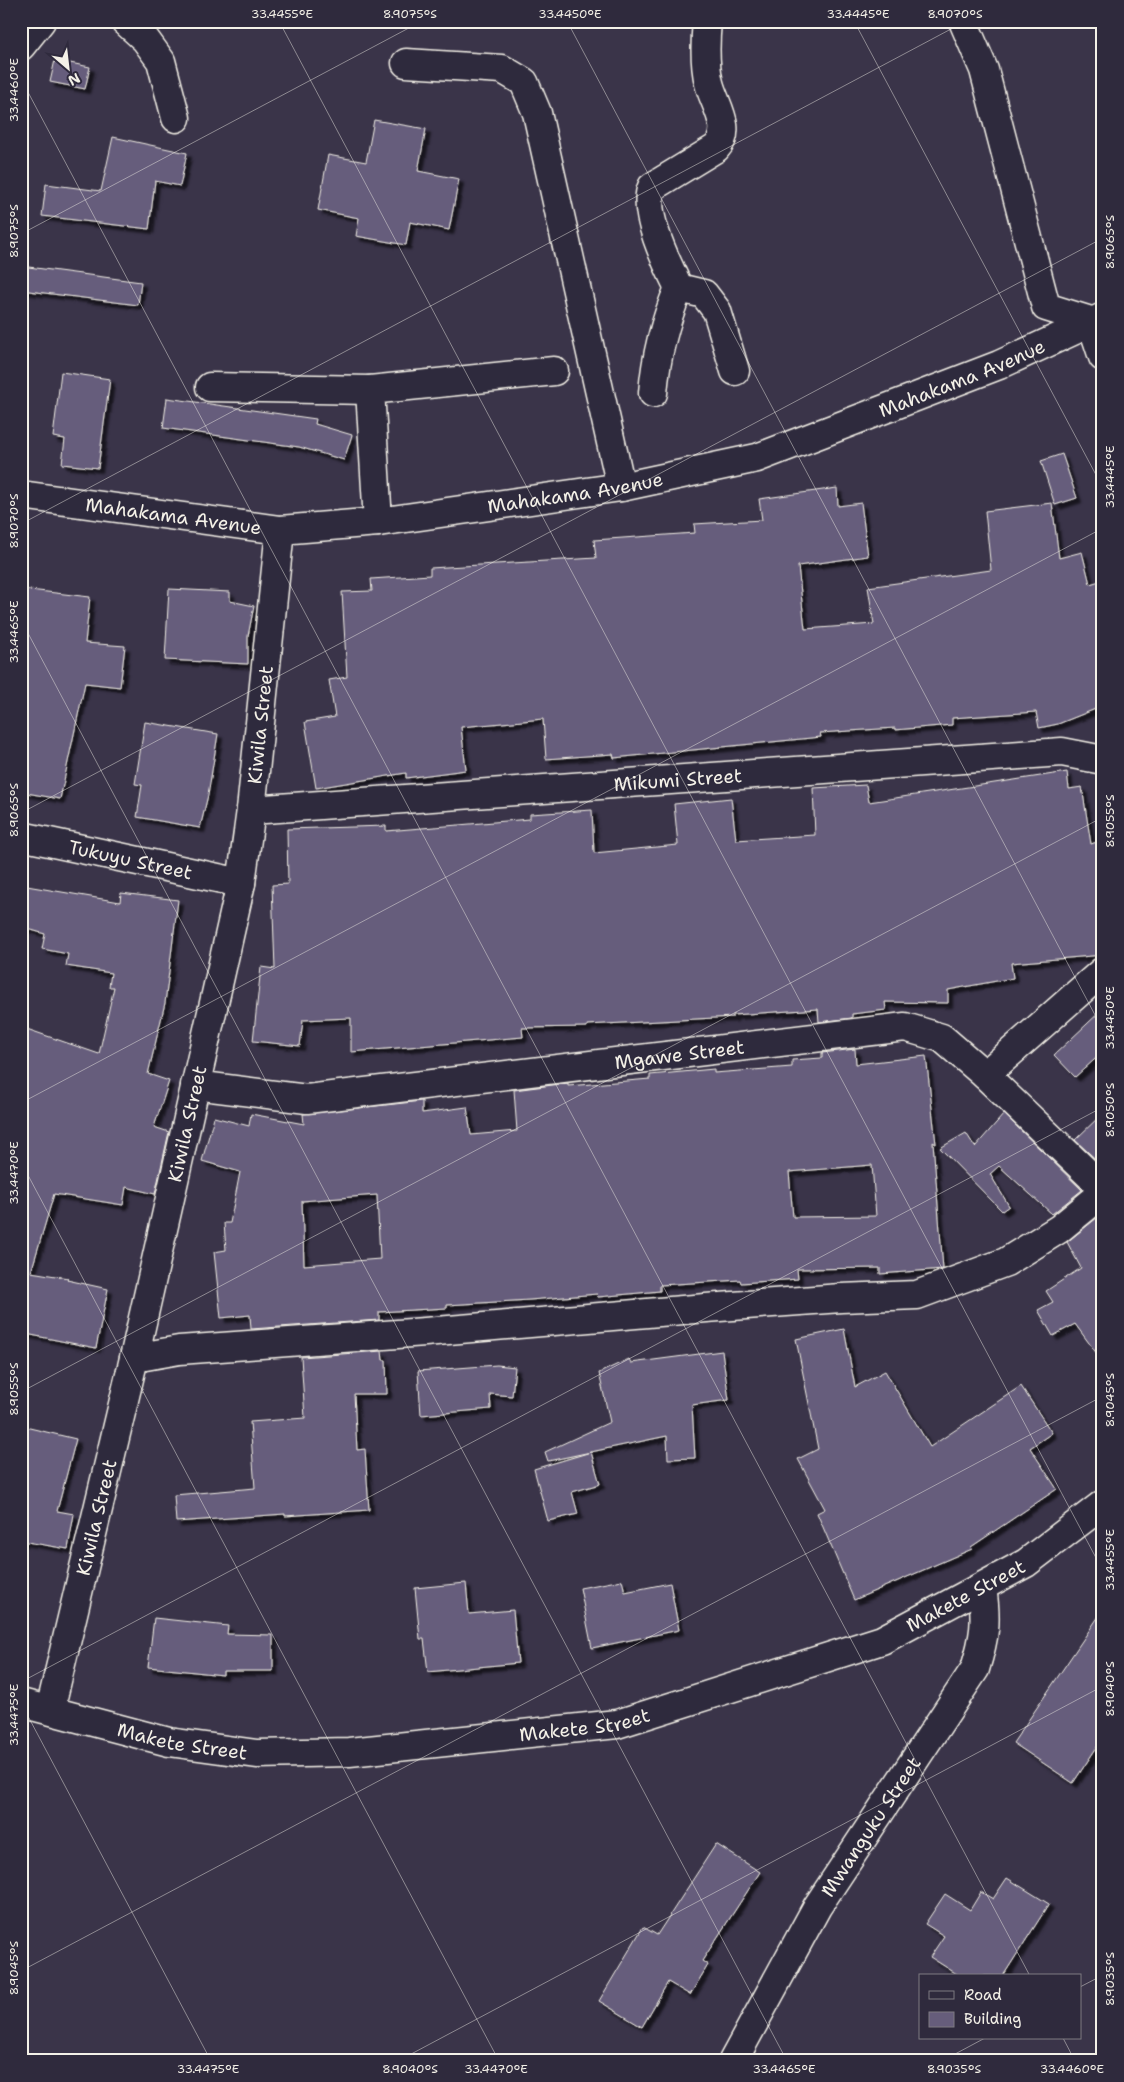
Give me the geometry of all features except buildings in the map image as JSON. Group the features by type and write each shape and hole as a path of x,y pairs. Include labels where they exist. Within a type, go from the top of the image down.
{"street":[{"path":"21,46 41,21"},
{"path":"125,21 145,40 161,62 176,118"},
{"path":"653,393 655,362 666,319 679,288 662,252 649,204 649,192 656,183 716,148 722,141 724,134 721,116 709,83 706,64 704,46 707,21"},
{"path":"963,21 984,70 1046,307 1097,319 1103,356"},
{"path":"406,63 502,69 524,82 537,113 621,487"},
{"path":"679,288 704,294 717,311 735,371"},
{"name":"Mahakama Avenue","path":"21,495 280,530 378,522 621,487 757,458 999,365 1097,319"},
{"path":"210,387 370,390 554,370"},
{"path":"370,390 378,522"},
{"name":"Kiwila Street","path":"50,1710 134,1358 240,883 251,810 280,530"},
{"name":"Mikumi Street","path":"251,810 1053,752 1103,760"},
{"name":"Tukuyu Street","path":"21,836 240,883"},
{"path":"985,1075 1103,971"},
{"name":"Mgawe Street","path":"195,1085 307,1099 905,1027 942,1038 985,1075 1103,1188"},
{"path":"134,1358 179,1350 706,1308 917,1295 1006,1262 1059,1229 1103,1193"},
{"name":"Makete Street","path":"21,1703 169,1742 257,1754 349,1752 617,1724 882,1640 1026,1563 1103,1504"},
{"name":"Mwanguku Street","path":"733,2061 817,1907 975,1670 984,1638 985,1612 982,1587"}]}
